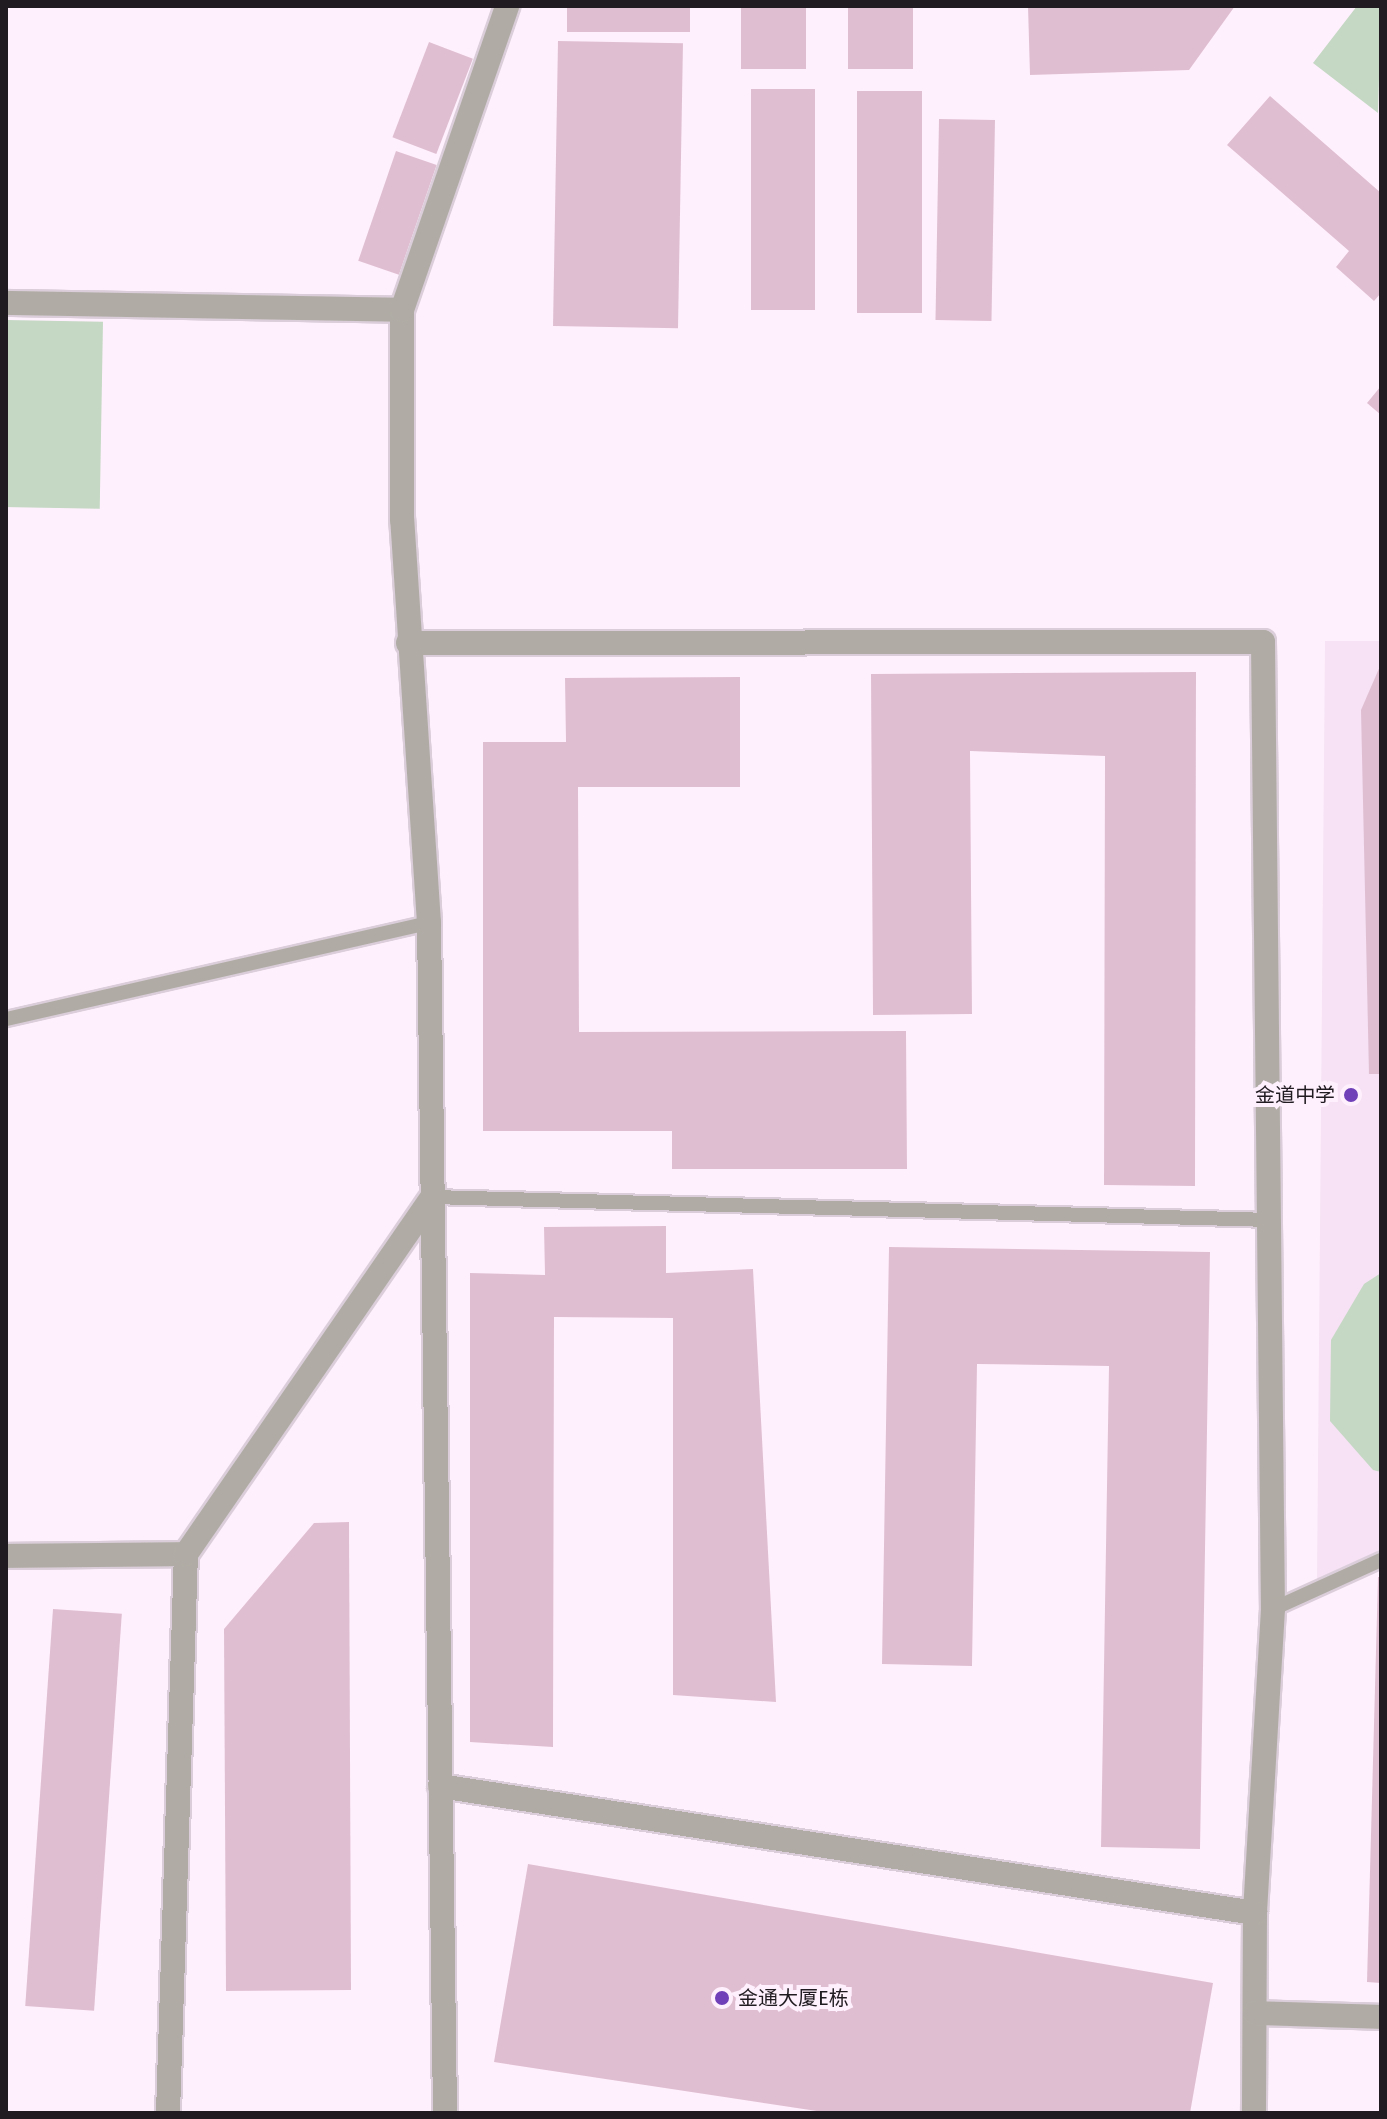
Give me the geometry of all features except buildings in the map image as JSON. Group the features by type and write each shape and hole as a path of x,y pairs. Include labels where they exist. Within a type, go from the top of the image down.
{"street":[{"path":"445,2113 429,923 408,643 402,310 507,6"},
{"path":"6,303 402,310"},
{"path":"408,643 1263,642 1273,1609 1255,1913 1254,2113"},
{"path":"168,2113 186,1554 432,1197"},
{"path":"6,1556 186,1554"},
{"path":"440,1786 1255,1913"},
{"path":"1255,2013 1381,2017"}],"lane":[{"path":"6,1019 429,923"},
{"path":"432,1197 1271,1220"},
{"path":"1273,1609 1381,1560"}],"shaded area":[{"name":"金道中学","path":"1325,641 1381,641 1381,1550 1317,1579"}],"green space":[{"path":"1357,6 1381,6 1378,113 1313,63"},
{"path":"6,320 103,322 100,509 6,507"},
{"path":"1381,1273 1381,1472 1373,1470 1330,1421 1331,1340 1364,1284"}],"place":[{"name":"金道中学","path":"1351,1095"},
{"name":"金通大厦E栋","path":"722,1998"}]}
